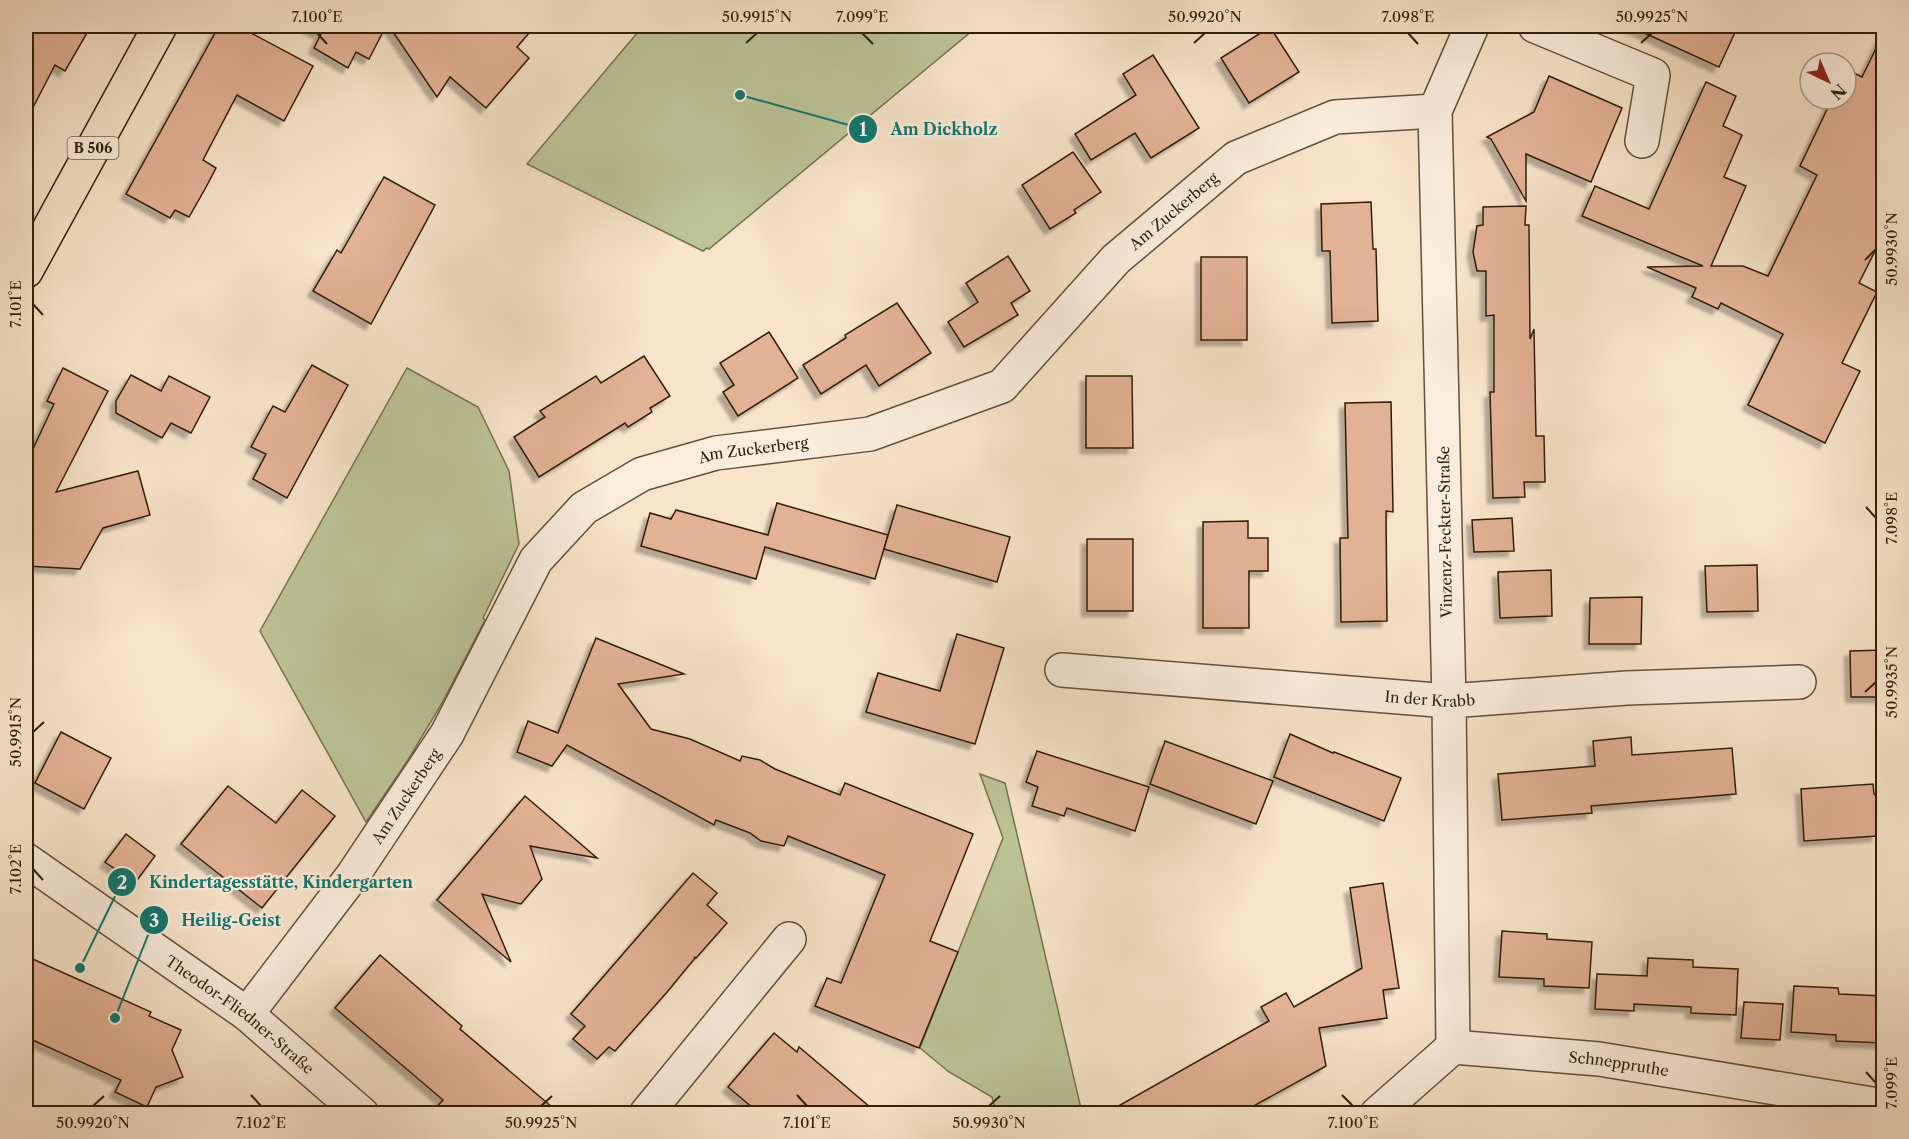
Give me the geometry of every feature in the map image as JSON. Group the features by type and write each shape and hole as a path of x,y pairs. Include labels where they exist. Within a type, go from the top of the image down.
{"main road":[{"name":"B 506","path":"26,271 160,26"}],"street":[{"name":"Vinzenz-Feckter-Straße","path":"1453,1047 1449,701 1435,111 1472,26"},
{"path":"1535,26 1653,75 1642,141"},
{"name":"Am Zuckerberg","path":"247,1014 353,875 435,753 447,734 536,560 584,508 642,474 716,453 870,434 1002,386 1116,259 1236,158 1335,117 1435,111"},
{"name":"In der Krabb","path":"1062,670 1449,701 1627,688 1799,682"},
{"name":"Theodor-Fliedner-Straße","path":"26,860 247,1014 362,1113"},
{"path":"646,1113 789,939"},
{"path":"1377,1113 1453,1047"},
{"name":"Schneppruthe","path":"1453,1047 1599,1059 1884,1106"}],"green space":[{"path":"643,26 978,26 709,249 703,251 527,164"},
{"path":"407,368 478,407 509,471 519,544 483,618 485,620 442,703 408,760 366,822 260,631"},
{"path":"980,774 1005,783 1082,1113 996,1113 992,1097 949,1072 920,1048 1003,838"}],"building":[{"path":"26,26 91,26 65,71 55,65 26,121"},
{"path":"219,26 238,26 313,66 284,121 237,95 203,160 216,168 205,189 189,217 175,210 170,218 126,194"},
{"path":"306,26 386,26 369,59 356,52 348,68 314,48 321,34"},
{"path":"389,26 535,26 517,47 529,58 486,108 450,77 437,97"},
{"path":"1629,26 1738,26 1719,67"},
{"path":"1270,27 1299,72 1249,103 1221,58"},
{"path":"1884,32 1884,233 1859,283 1877,292 1842,363 1860,371 1825,443 1748,405 1783,334 1721,303 1718,309 1692,297 1696,288 1647,267 1703,266 1582,216 1595,186 1649,209 1706,82 1736,96 1723,126 1742,135 1724,177 1746,186 1711,266 1743,266 1768,276 1817,175 1800,166 1826,111 1858,111 1858,75 1862,77"},
{"path":"1153,55 1199,128 1151,158 1135,133 1091,160 1075,134 1136,95 1123,74"},
{"path":"1549,76 1622,108 1591,182 1526,154 1526,201 1491,139 1487,137 1534,112"},
{"path":"1073,152 1101,192 1074,210 1076,213 1050,229 1022,185"},
{"path":"384,177 435,205 371,324 313,291 337,250 341,253"},
{"path":"1371,202 1373,249 1376,249 1378,321 1332,323 1330,251 1322,251 1321,204"},
{"path":"1526,206 1525,225 1529,225 1530,339 1534,329 1536,436 1544,436 1545,482 1524,482 1525,497 1493,498 1490,392 1494,392 1494,315 1486,316 1486,271 1477,271 1473,252 1477,226 1483,225 1483,207"},
{"path":"1008,256 1030,291 1011,303 1018,315 964,347 948,322 978,302 966,283"},
{"path":"1201,257 1247,257 1247,340 1201,340"},
{"path":"897,303 931,353 879,386 866,365 821,394 803,365 846,338 845,335"},
{"path":"769,332 798,378 738,416 723,392 734,385 720,363"},
{"path":"644,356 670,396 650,408 652,412 628,427 625,423 539,477 514,437 545,417 540,411 596,376 601,383"},
{"path":"312,365 348,385 287,498 253,479 266,454 251,447 273,406 285,412"},
{"path":"63,368 108,391 56,492 138,471 150,515 103,528 80,569 26,566 26,464 54,404 47,401"},
{"path":"131,375 161,391 169,376 210,397 191,433 171,423 162,438 116,413 116,401"},
{"path":"1086,376 1132,376 1133,448 1086,448"},
{"path":"1391,402 1393,512 1386,511 1387,621 1341,622 1340,538 1348,538 1345,403"},
{"path":"777,503 888,535 875,579 765,547 756,579 641,546 650,513 671,519 676,510 768,535"},
{"path":"897,505 1010,537 997,582 884,549"},
{"path":"1512,518 1514,551 1474,552 1472,520"},
{"path":"1248,521 1248,538 1268,538 1268,571 1249,571 1249,628 1203,628 1203,522"},
{"path":"1087,539 1133,539 1133,611 1087,611"},
{"path":"1757,565 1758,611 1707,612 1705,566"},
{"path":"1551,570 1552,616 1500,618 1498,572"},
{"path":"1642,597 1641,644 1589,644 1590,598"},
{"path":"957,634 1004,648 975,744 866,712 878,673 940,691"},
{"path":"596,638 684,674 618,684 651,729 690,739 740,761 742,756 760,760 775,769 840,795 845,783 973,834 930,941 958,952 919,1048 815,1006 827,978 841,983 885,875 788,836 784,846 761,841 750,833 716,820 714,825 567,745 552,766 517,752 528,721 558,733"},
{"path":"1884,650 1884,697 1851,697 1850,651"},
{"path":"61,732 111,758 84,809 35,783"},
{"path":"1290,734 1333,753 1401,778 1384,821 1274,777"},
{"path":"1631,737 1632,755 1732,748 1736,794 1591,806 1592,813 1502,820 1498,774 1595,766 1593,741"},
{"path":"1165,741 1273,781 1256,824 1150,784"},
{"path":"1037,751 1149,787 1135,831 1067,808 1064,816 1032,806 1038,787 1026,782"},
{"path":"1873,784 1874,794 1884,803 1884,827 1876,828 1877,836 1804,841 1801,789"},
{"path":"228,786 276,823 302,790 335,816 262,908 181,844"},
{"path":"525,796 597,858 530,846 542,879 521,904 482,894 511,962 437,900"},
{"path":"126,834 155,856 135,883 105,862"},
{"path":"693,873 717,893 707,905 727,923 696,958 694,957 668,991 615,1051 609,1047 597,1059 573,1039 585,1026 571,1014"},
{"path":"1383,883 1399,988 1383,990 1387,1018 1319,1028 1326,1066 1241,1113 1106,1113 1269,1021 1261,1007 1286,993 1294,1007 1362,968 1350,888"},
{"path":"1502,931 1547,934 1547,939 1592,942 1589,988 1544,986 1544,979 1499,977"},
{"path":"380,955 462,1026 460,1029 559,1113 431,1113 443,1100 335,1008"},
{"path":"26,956 151,1012 149,1016 181,1030 172,1050 183,1077 156,1087 147,1107 115,1092 121,1080 26,1037"},
{"path":"1648,958 1693,960 1693,967 1738,969 1736,1015 1691,1013 1691,1007 1634,1004 1634,1011 1595,1009 1597,974 1647,976"},
{"path":"1794,986 1838,988 1839,994 1884,996 1884,1043 1836,1041 1836,1035 1791,1032"},
{"path":"1744,1002 1783,1004 1780,1040 1741,1038"},
{"path":"774,1033 797,1052 799,1047 877,1113 759,1113 728,1087"}],"place":[{"name":"Am Dickholz","path":"740,95"},
{"name":"Kindertagesstätte, Kindergarten","path":"80,968"},
{"name":"Heilig-Geist","path":"115,1018"}]}
